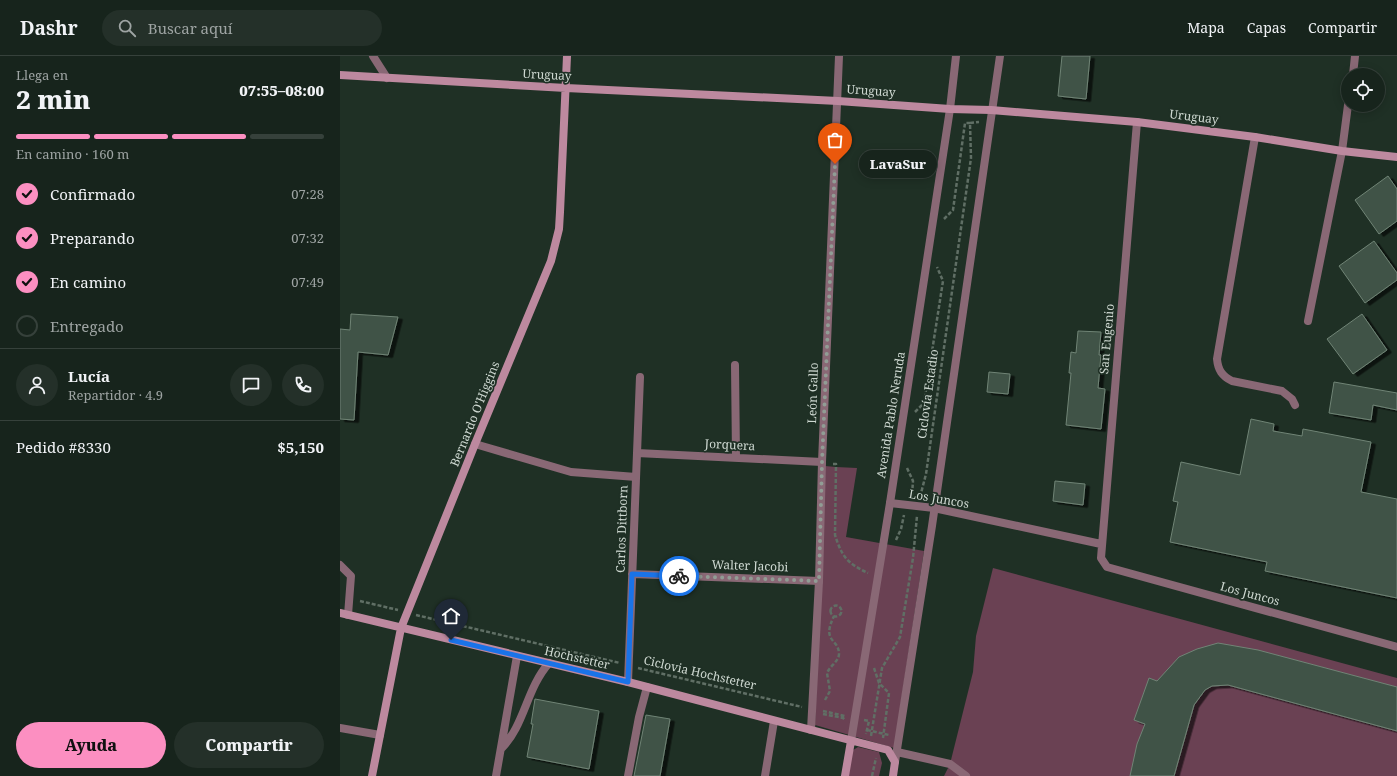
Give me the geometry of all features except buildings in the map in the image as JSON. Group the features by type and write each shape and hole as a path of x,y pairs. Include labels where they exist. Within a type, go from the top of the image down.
{"main road":[{"name":"Bernardo O'Higgins","path":"372,776 401,628 475,444 552,261 556,245 560,212 567,56"},
{"name":"Uruguay","path":"340,75 838,101 950,109 991,110 1137,122 1255,137 1342,151 1397,157"},
{"name":"Hochstetter","path":"344,614 628,682 888,750 895,762"},
{"name":"Avenida Pablo Neruda","path":"845,776 851,741"},
{"path":"893,776 895,762"}],"street":[{"path":"373,56 387,78"},
{"name":"León Gallo","path":"811,730 819,581 822,462 839,56"},
{"name":"Avenida Pablo Neruda","path":"851,741 890,503 950,109 956,56"},
{"path":"895,762 934,508 1000,56"},
{"path":"1354,68 1355,56"},
{"path":"1308,321 1342,151 1347,112"},
{"name":"San Eugenio","path":"1101,558 1137,122"},
{"path":"1255,137 1217,359 1220,371 1227,379 1277,389 1292,399 1295,405"},
{"path":"735,365 736,458"},
{"name":"Carlos Dittborn","path":"628,682 640,377"},
{"path":"475,444 572,472 636,477"},
{"name":"Jorquera","path":"637,453 822,462"},
{"name":"Los Juncos","path":"890,503 934,508 1101,544"},
{"name":"Los Juncos","path":"1101,558 1107,567 1397,647"},
{"path":"340,565 351,576 350,599 344,614"},
{"name":"Walter Jacobi","path":"632,574 819,581"},
{"path":"496,776 517,656"},
{"path":"500,750 516,731 534,686 540,675 549,664"},
{"path":"628,776 639,717 647,687"},
{"path":"765,776 774,721"},
{"path":"340,728 380,735"},
{"path":"897,752 950,764 966,776"}],"path":[{"path":"943,226 944,219 953,210 965,123 979,122 981,110"},
{"name":"Ciclovía Estadio","path":"871,736 882,668 900,637 913,558 918,507 926,474 971,158 970,123"},
{"path":"915,412 924,403 943,281 937,267 938,260"},
{"path":"822,462 836,464 835,535 839,546 850,564 874,575 878,579"},
{"path":"895,542 901,529 906,498 911,498 914,481 906,467"},
{"name":"Ciclovia Hochstetter","path":"350,599 823,711 854,722 869,721"},
{"path":"836,605 841,609 841,613 839,616 834,616 830,612 830,609 836,605"},
{"path":"834,616 830,624 829,636 838,648 839,653 827,673 830,691 825,697 822,714 843,718 851,726 854,722 872,731 899,737"},
{"path":"872,776 884,733 889,693 879,683 874,663"}],"shaded area":[{"path":"825,466 857,468 846,537 924,551 894,748 815,725"},
{"path":"993,568 1397,678 1397,776 944,776 950,764 973,672 976,636"},
{"path":"858,747 879,752 882,763 879,776 846,776 850,752"}],"way so far":[{"path":"679,576 819,581 822,462 835,164"}],"place":[{"name":"LavaSur","path":"835,164"}],"route":[{"path":"451,640 628,682 632,574 679,576"}]}
